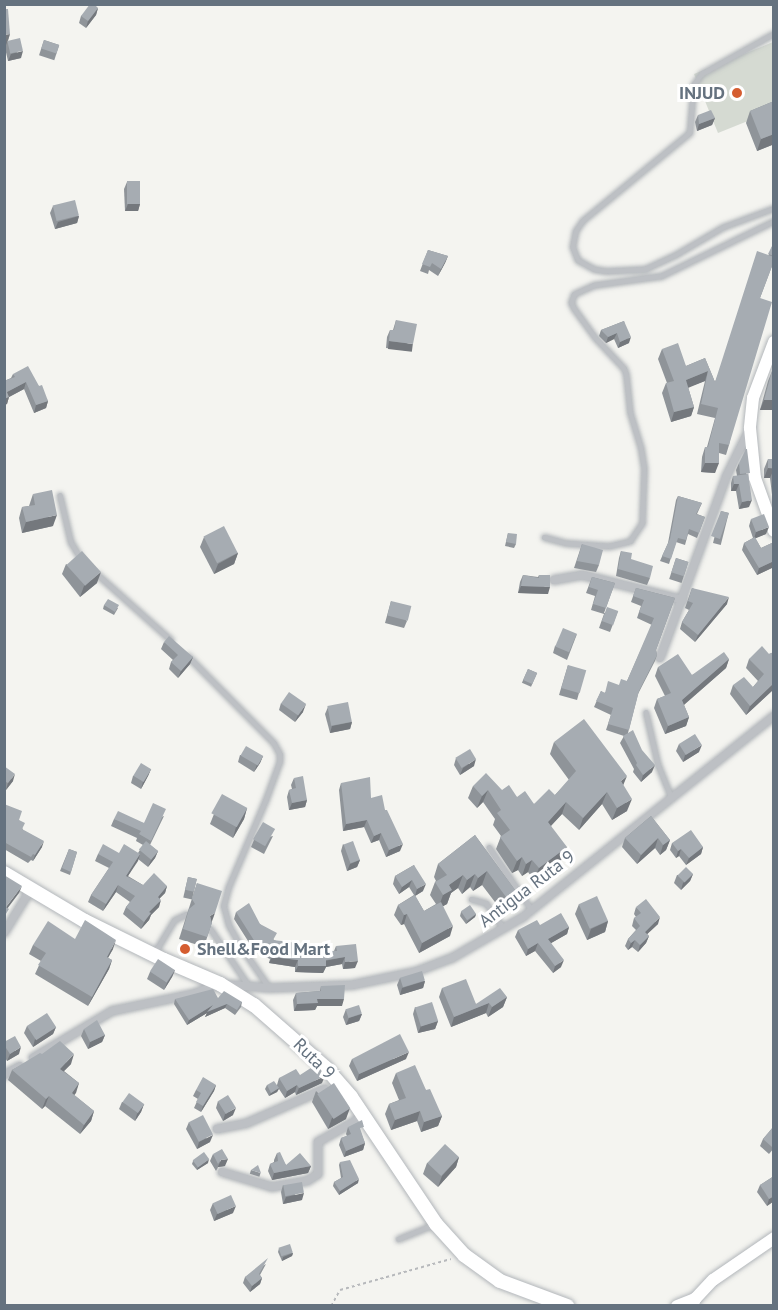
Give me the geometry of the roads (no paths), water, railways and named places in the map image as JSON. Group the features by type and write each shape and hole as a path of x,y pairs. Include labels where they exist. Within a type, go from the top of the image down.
{"main road":[{"path":"774,342 764,376 753,398 750,428 755,478 768,504 774,531"},
{"name":"Ruta 9","path":"4,873 84,921 153,955 220,984 254,1005 288,1033 339,1083 364,1116 436,1224 464,1255 500,1281 567,1305"},
{"path":"677,1305 694,1302 726,1270 774,1238"}],"street":[{"path":"660,658 727,475 750,428"},
{"path":"554,580 582,575 683,600"},
{"name":"Antigua Ruta 9","path":"220,984 270,988 334,987 378,982 452,958 505,930 532,910 774,716"},
{"path":"4,933 31,889"},
{"path":"4,1075 112,1011 193,994 220,984"},
{"path":"217,1129 247,1123 339,1083"},
{"path":"222,1172 272,1187 307,1181 318,1174 318,1142 364,1116"}],"lane":[{"path":"774,34 702,74 694,86 690,133 583,221 576,231 573,247 578,260 594,269 606,271 645,269 677,254 723,227 774,208"},
{"path":"544,537 566,543 609,546 630,541 642,524 644,469 641,449 630,412 626,375 624,369 595,338 574,309 571,303 574,294 594,285 662,276 774,221"},
{"path":"60,495 71,542 86,563"},
{"path":"93,570 173,642"},
{"path":"181,650 267,736 280,754 280,762 258,821 231,881 224,906 229,925 240,945 270,988"},
{"path":"646,712 657,764 672,798"},
{"path":"489,847 532,910"},
{"path":"471,899 486,903 505,930"},
{"path":"153,955 174,920 187,914"},
{"path":"210,928 249,986"},
{"path":"398,1239 436,1224"}],"place":[{"name":"INJUD","path":"737,93"},
{"name":"Shell&Food Mart","path":"185,949"}]}
